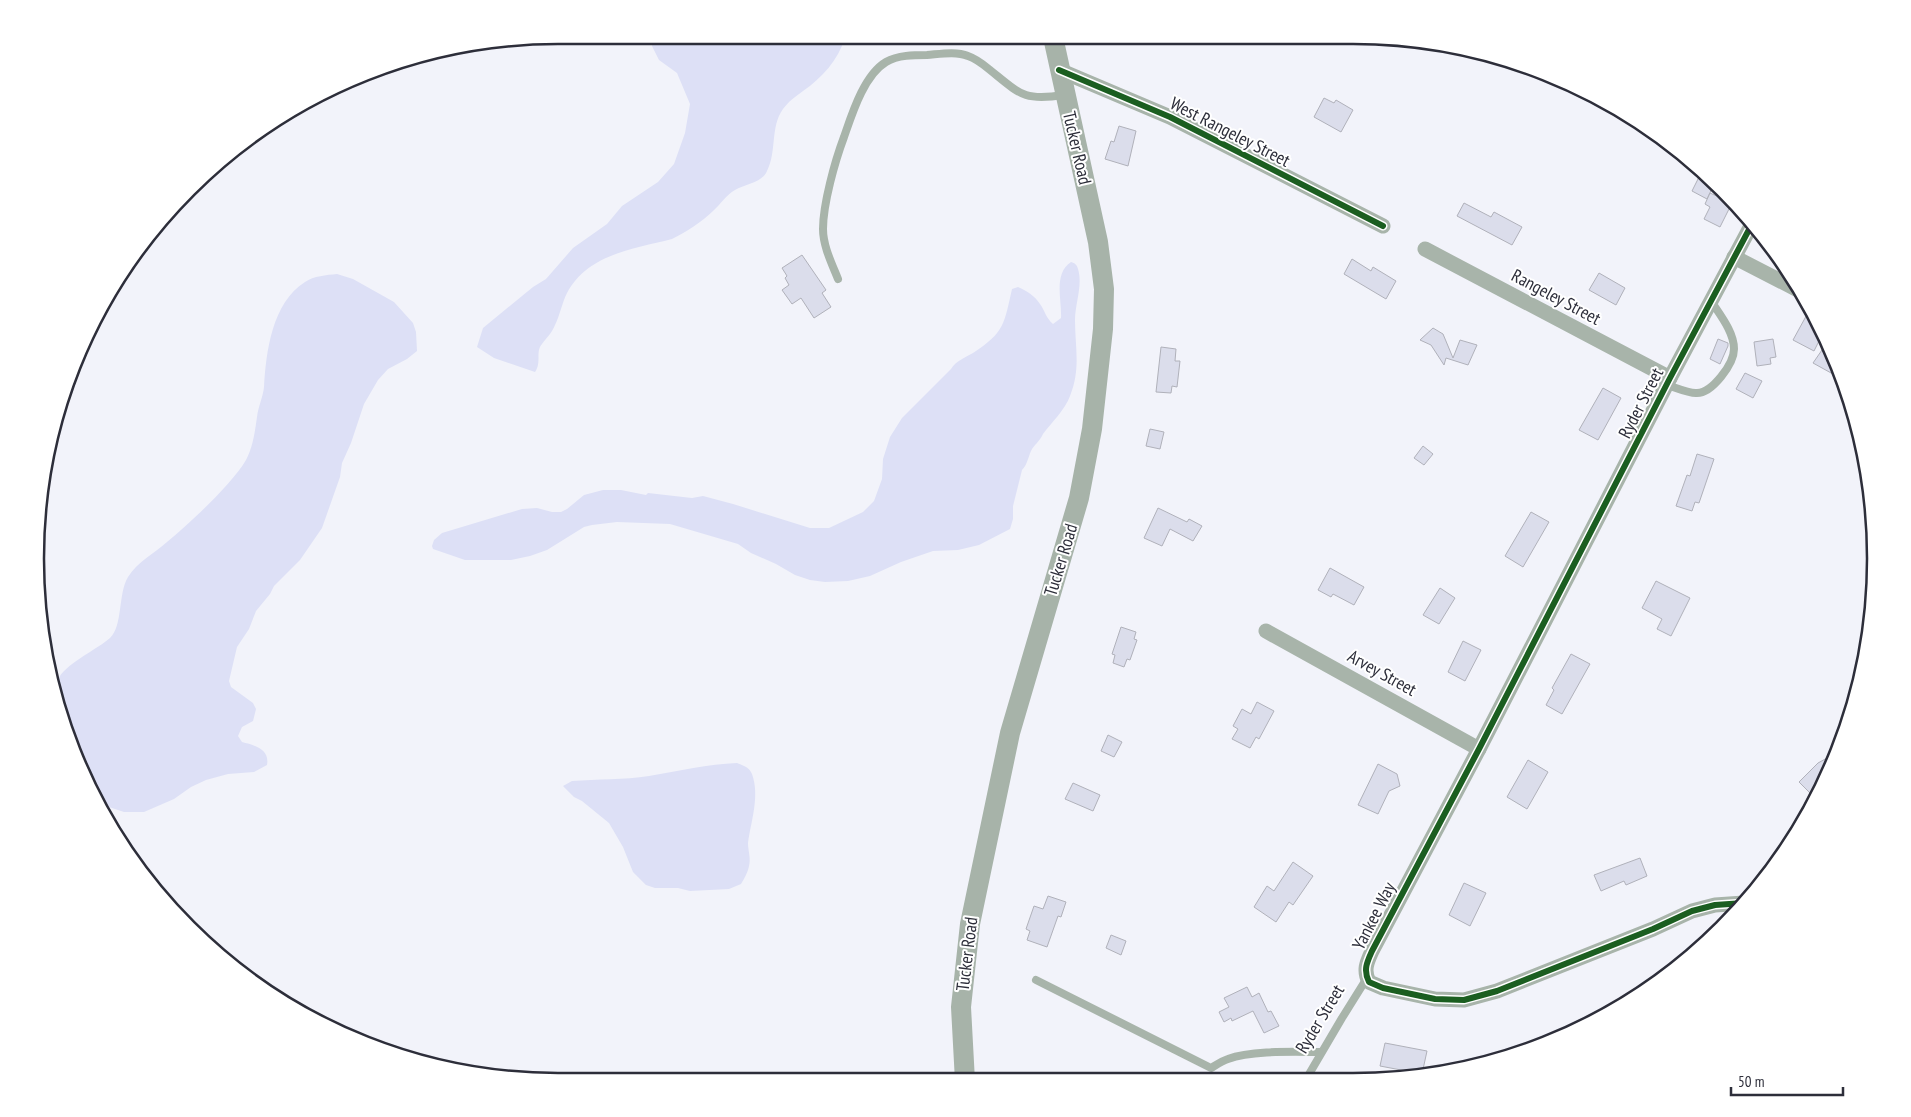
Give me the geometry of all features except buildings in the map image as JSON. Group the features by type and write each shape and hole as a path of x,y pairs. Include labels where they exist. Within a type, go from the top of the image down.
{"main road":[{"name":"Tucker Road","path":"965,1073 961,1007 970,924 1010,733 1079,498 1096,396 1104,309 1102,265 1054,44"}],"street":[{"name":"West Rangeley Street","path":"1059,70 1170,117 1383,226"},
{"name":"Ryder Street","path":"1558,595 1749,230"},
{"name":"Rangeley Street","path":"1425,249 1669,381"},
{"path":"1734,258 1788,285"},
{"name":"Yankee Way","path":"1558,595 1366,963 1367,978 1373,984 1383,988 1436,999 1464,1000 1497,991 1644,933 1692,911 1715,904 1735,903"},
{"name":"Arvey Street","path":"1266,631 1479,749"}],"lane":[{"path":"838,279 826,247 823,229 836,159 854,109 876,71 886,62 900,57 950,53 968,55 981,62 1021,94 1039,99 1064,95"},
{"path":"1669,381 1697,394 1711,388 1732,361 1734,349 1731,334 1711,301"},
{"name":"Ryder Street","path":"1309,1073 1367,978"},
{"path":"1036,980 1211,1068 1226,1059 1238,1056 1267,1053 1321,1052"}],"shaded area":[{"path":"652,44 843,44 834,61 817,80 792,99 783,109 776,124 772,156 765,175 757,181 732,192 704,219 672,239 613,255 599,261 587,270 576,280 567,293 554,328 540,347 538,365 535,372 494,358 477,347 483,328 533,287 546,279 573,248 607,224 622,206 658,182 674,164 685,133 690,104 677,73 659,60"},
{"path":"1071,262 1077,266 1080,281 1075,314 1077,358 1070,396 1058,416 1032,449 1022,470 1013,506 1013,519 1010,529 979,545 958,550 933,551 901,562 870,576 848,581 825,582 795,575 751,553 738,544 670,524 617,522 592,525 584,527 547,550 511,560 465,560 433,549 434,540 442,533 522,509 537,508 561,512 584,495 603,490 621,490 646,495 648,493 692,498 703,496 810,528 829,528 863,512 874,501 882,479 883,459 890,437 902,418 955,364 984,346 997,333 1005,319 1012,289 1018,287 1033,296 1053,324 1061,318 1060,280 1065,267"},
{"path":"337,274 353,279 394,302 413,323 416,332 417,351 407,359 388,369 378,380 364,404 342,463 340,477 322,528 300,560 274,586 256,611 249,629 237,647 229,681 231,687 253,703 256,709 253,721 242,727 238,736 242,742 256,746 264,751 267,765 254,772 228,774 206,780 191,787 174,799 144,812 124,812 108,807 83,755 71,724 58,679 67,669 105,642 114,633 119,618 125,584 132,572 221,492 246,460 252,444 263,391 269,344 278,315 294,291 305,282 324,275"},
{"path":"737,763 748,768 752,774 755,800 748,843 750,860 746,875 741,884 729,889 690,891 678,888 655,888 646,885 633,872 623,847 609,823 582,801 574,797 563,786 572,781 640,777 704,766"}],"cycle path":[{"path":"1059,70 1170,117 1383,226"},
{"path":"1734,904 1715,905 1692,911 1653,929 1497,991 1464,1000 1435,999 1383,988 1369,982 1366,974 1367,962 1372,951 1749,230"}]}
